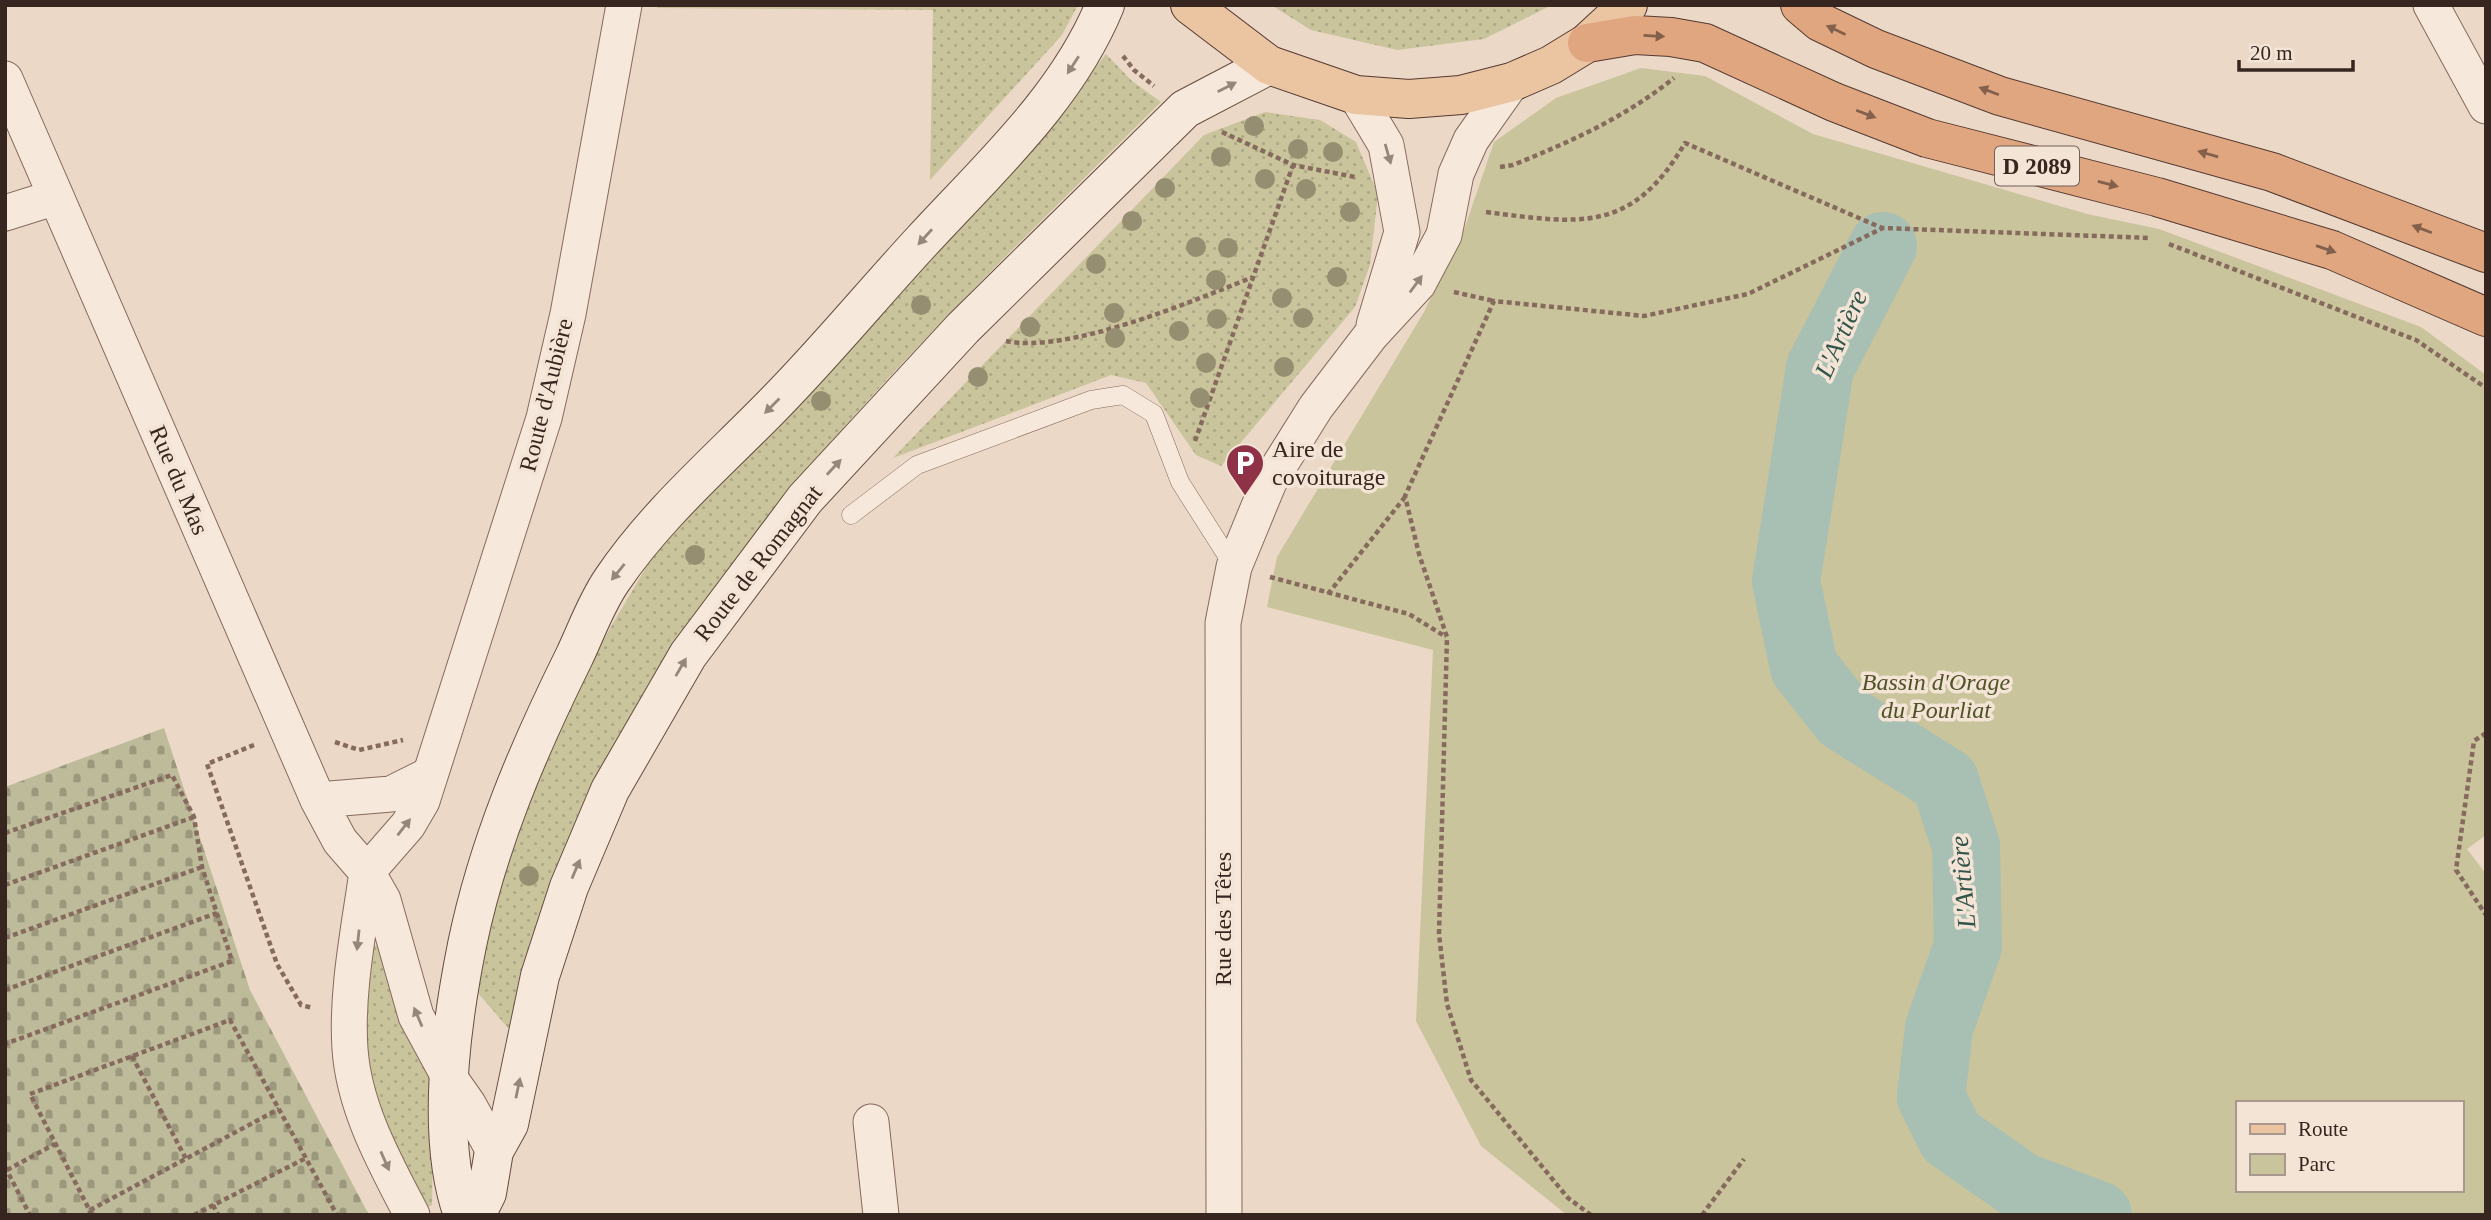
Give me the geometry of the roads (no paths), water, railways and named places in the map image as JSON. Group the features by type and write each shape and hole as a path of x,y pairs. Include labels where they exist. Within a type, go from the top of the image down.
{"highway":[{"name":"D 2089","path":"1800,5 1820,22 1876,49 2000,96 2272,172 2486,253"},
{"name":"D 2089","path":"1587,43 1635,35 1705,43 1834,102 1927,138 2157,197 2332,250 2486,317"}],"main road":[{"path":"1190,5 1269,65 1356,94 1409,99 1448,96 1512,82 1551,65 1587,43 1629,5"},
{"path":"463,1215 452,1184 449,1077 458,991 474,912 501,820 536,734 611,581 698,476 777,401 1050,101 1102,15"},
{"name":"Route de Romagnat","path":"476,1215 487,1193 494,1152 509,1124 540,976 569,887 610,790 688,655 805,499 963,328 1198,117 1269,65"}],"street":[{"name":"Route d'Aubière","path":"367,872 408,825 422,801 544,418 568,314 624,5"},
{"path":"2431,5 2486,106"},
{"name":"Rue du Mas","path":"5,79 318,800 340,841 367,872 383,900 416,1016 494,1152"},
{"name":"Rue des Têtes","path":"1224,1215 1223,622 1234,567 1269,482 1316,407 1371,335 1418,284 1444,234 1453,190 1471,140 1512,82"},
{"path":"1356,94 1387,145 1402,232 1371,335"},
{"path":"5,213 56,197"},
{"path":"318,800 391,794 435,760"},
{"path":"367,872 350,1018 355,1081 367,1120 412,1215"},
{"path":"871,1122 881,1215"}],"lane":[{"path":"851,515 917,465 1091,400 1123,394 1154,414 1180,482 1234,567"}],"waterway":[{"name":"L'Artière","path":"1883,246 1820,368 1786,581 1804,667 1844,718 1945,781 1966,846 1968,946 1939,1028 1931,1097 1951,1137 2021,1186 2098,1215"}],"place":[{"name":"Aire de covoiturage","path":"1245,497"}],"park label":[{"name":"Bassin d'Orage du Pourliat","path":"1936,696"}]}
